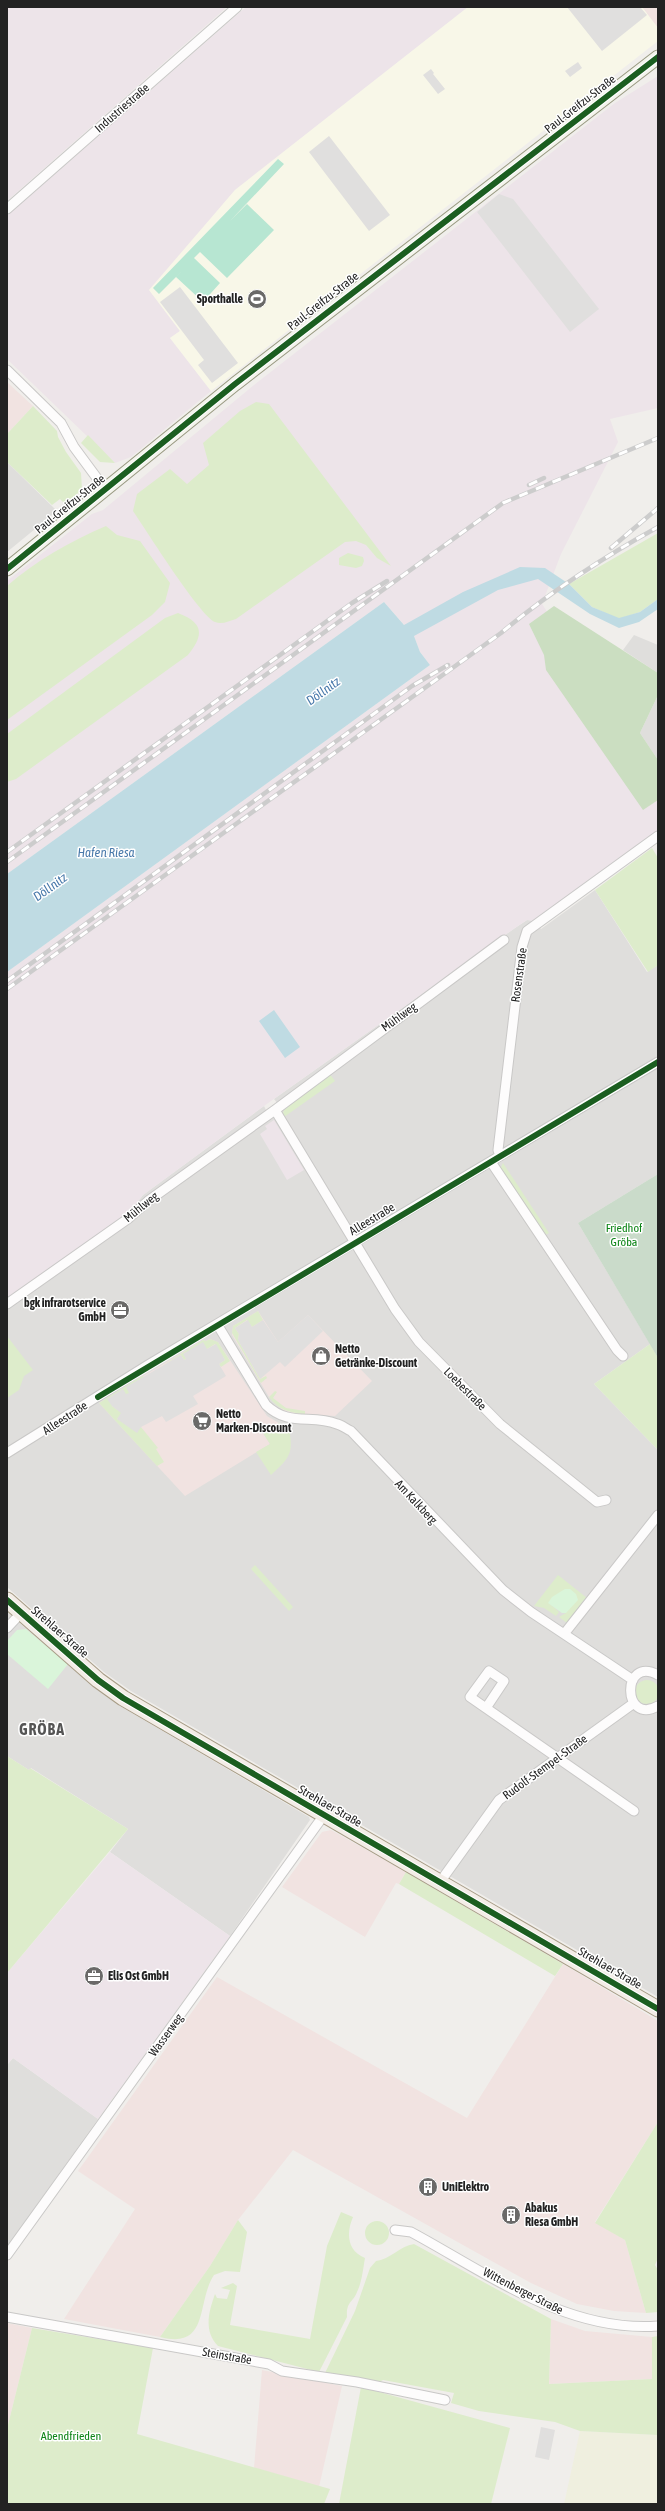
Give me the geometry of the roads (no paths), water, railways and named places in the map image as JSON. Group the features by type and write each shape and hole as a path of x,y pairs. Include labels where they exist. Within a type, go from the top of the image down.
{"main road":[{"name":"Paul-Greifzu-Straße","path":"7,569 184,424 658,57"},
{"name":"Strehlaer Straße","path":"7,1600 98,1680 123,1698 658,2009"}],"street":[{"name":"Industriestraße","path":"7,209 237,7"},
{"path":"7,370 61,423 74,447 105,489"},
{"name":"Rosenstraße","path":"500,1156 498,1150 521,955 527,932 658,836"},
{"name":"Mühlweg","path":"7,1304 275,1110 504,940"},
{"name":"Alleestraße","path":"7,1453 217,1324 658,1062"},
{"path":"275,1110 355,1242"},
{"path":"491,1162 617,1350 623,1356"},
{"name":"Loebestraße","path":"355,1242 410,1331 435,1359 500,1424 526,1446 597,1502 606,1500"},
{"name":"Am Kalkberg","path":"217,1324 266,1405 275,1413 289,1419 336,1423 350,1431 495,1583 531,1612 633,1680"},
{"path":"564,1634 655,1525 658,1515"},
{"path":"7,1628 21,1612"},
{"path":"658,1675 646,1672 633,1680 629,1692 634,1703 644,1708 658,1706"},
{"name":"Rudolf-Stempel-Straße","path":"440,1882 499,1800 634,1703"},
{"path":"486,1708 634,1811"},
{"name":"Wasserweg","path":"7,2255 324,1815"},
{"name":"Wittenberger Straße","path":"395,2230 411,2232 525,2294 566,2313 605,2324 626,2327 658,2326"},
{"name":"Steinstraße","path":"7,2317 269,2364 282,2371 357,2382 445,2400"}],"water":[{"name":"Hafen Riesa","path":"520,567 545,568 569,584 592,607 619,618 640,612 658,599 658,609 639,622 619,628 590,614 538,579 498,590 414,636 420,652 430,665 7,972 7,874 384,602 404,625 463,592"},
{"path":"274,1010 300,1047 285,1058 259,1021"}],"railway":[{"path":"7,862 503,503 658,438"},
{"path":"529,485 544,478"},
{"path":"611,548 658,508"},
{"path":"7,989 501,633 557,590 597,563 658,527"},
{"path":"7,852 352,603 387,581"},
{"path":"7,981 412,686 448,665"}],"place":[{"name":"Sporthalle","path":"257,299"},
{"name":"bgk infrarotservice GmbH","path":"120,1310"},
{"name":"Netto Getränke-Discount","path":"321,1356"},
{"name":"Netto Marken-Discount","path":"202,1421"},
{"name":"Elis Ost GmbH","path":"94,1976"},
{"name":"UniElektro","path":"428,2187"},
{"name":"Abakus Riesa GmbH","path":"511,2215"}],"district":[{"name":"GRÖBA","path":"42,1729"}],"water label":[{"name":"Döllnitz","path":"323,691"},
{"name":"Döllnitz","path":"50,887"}],"park label":[{"name":"Friedhof Gröba","path":"624,1235"},
{"name":"Abendfrieden","path":"71,2436"}]}
